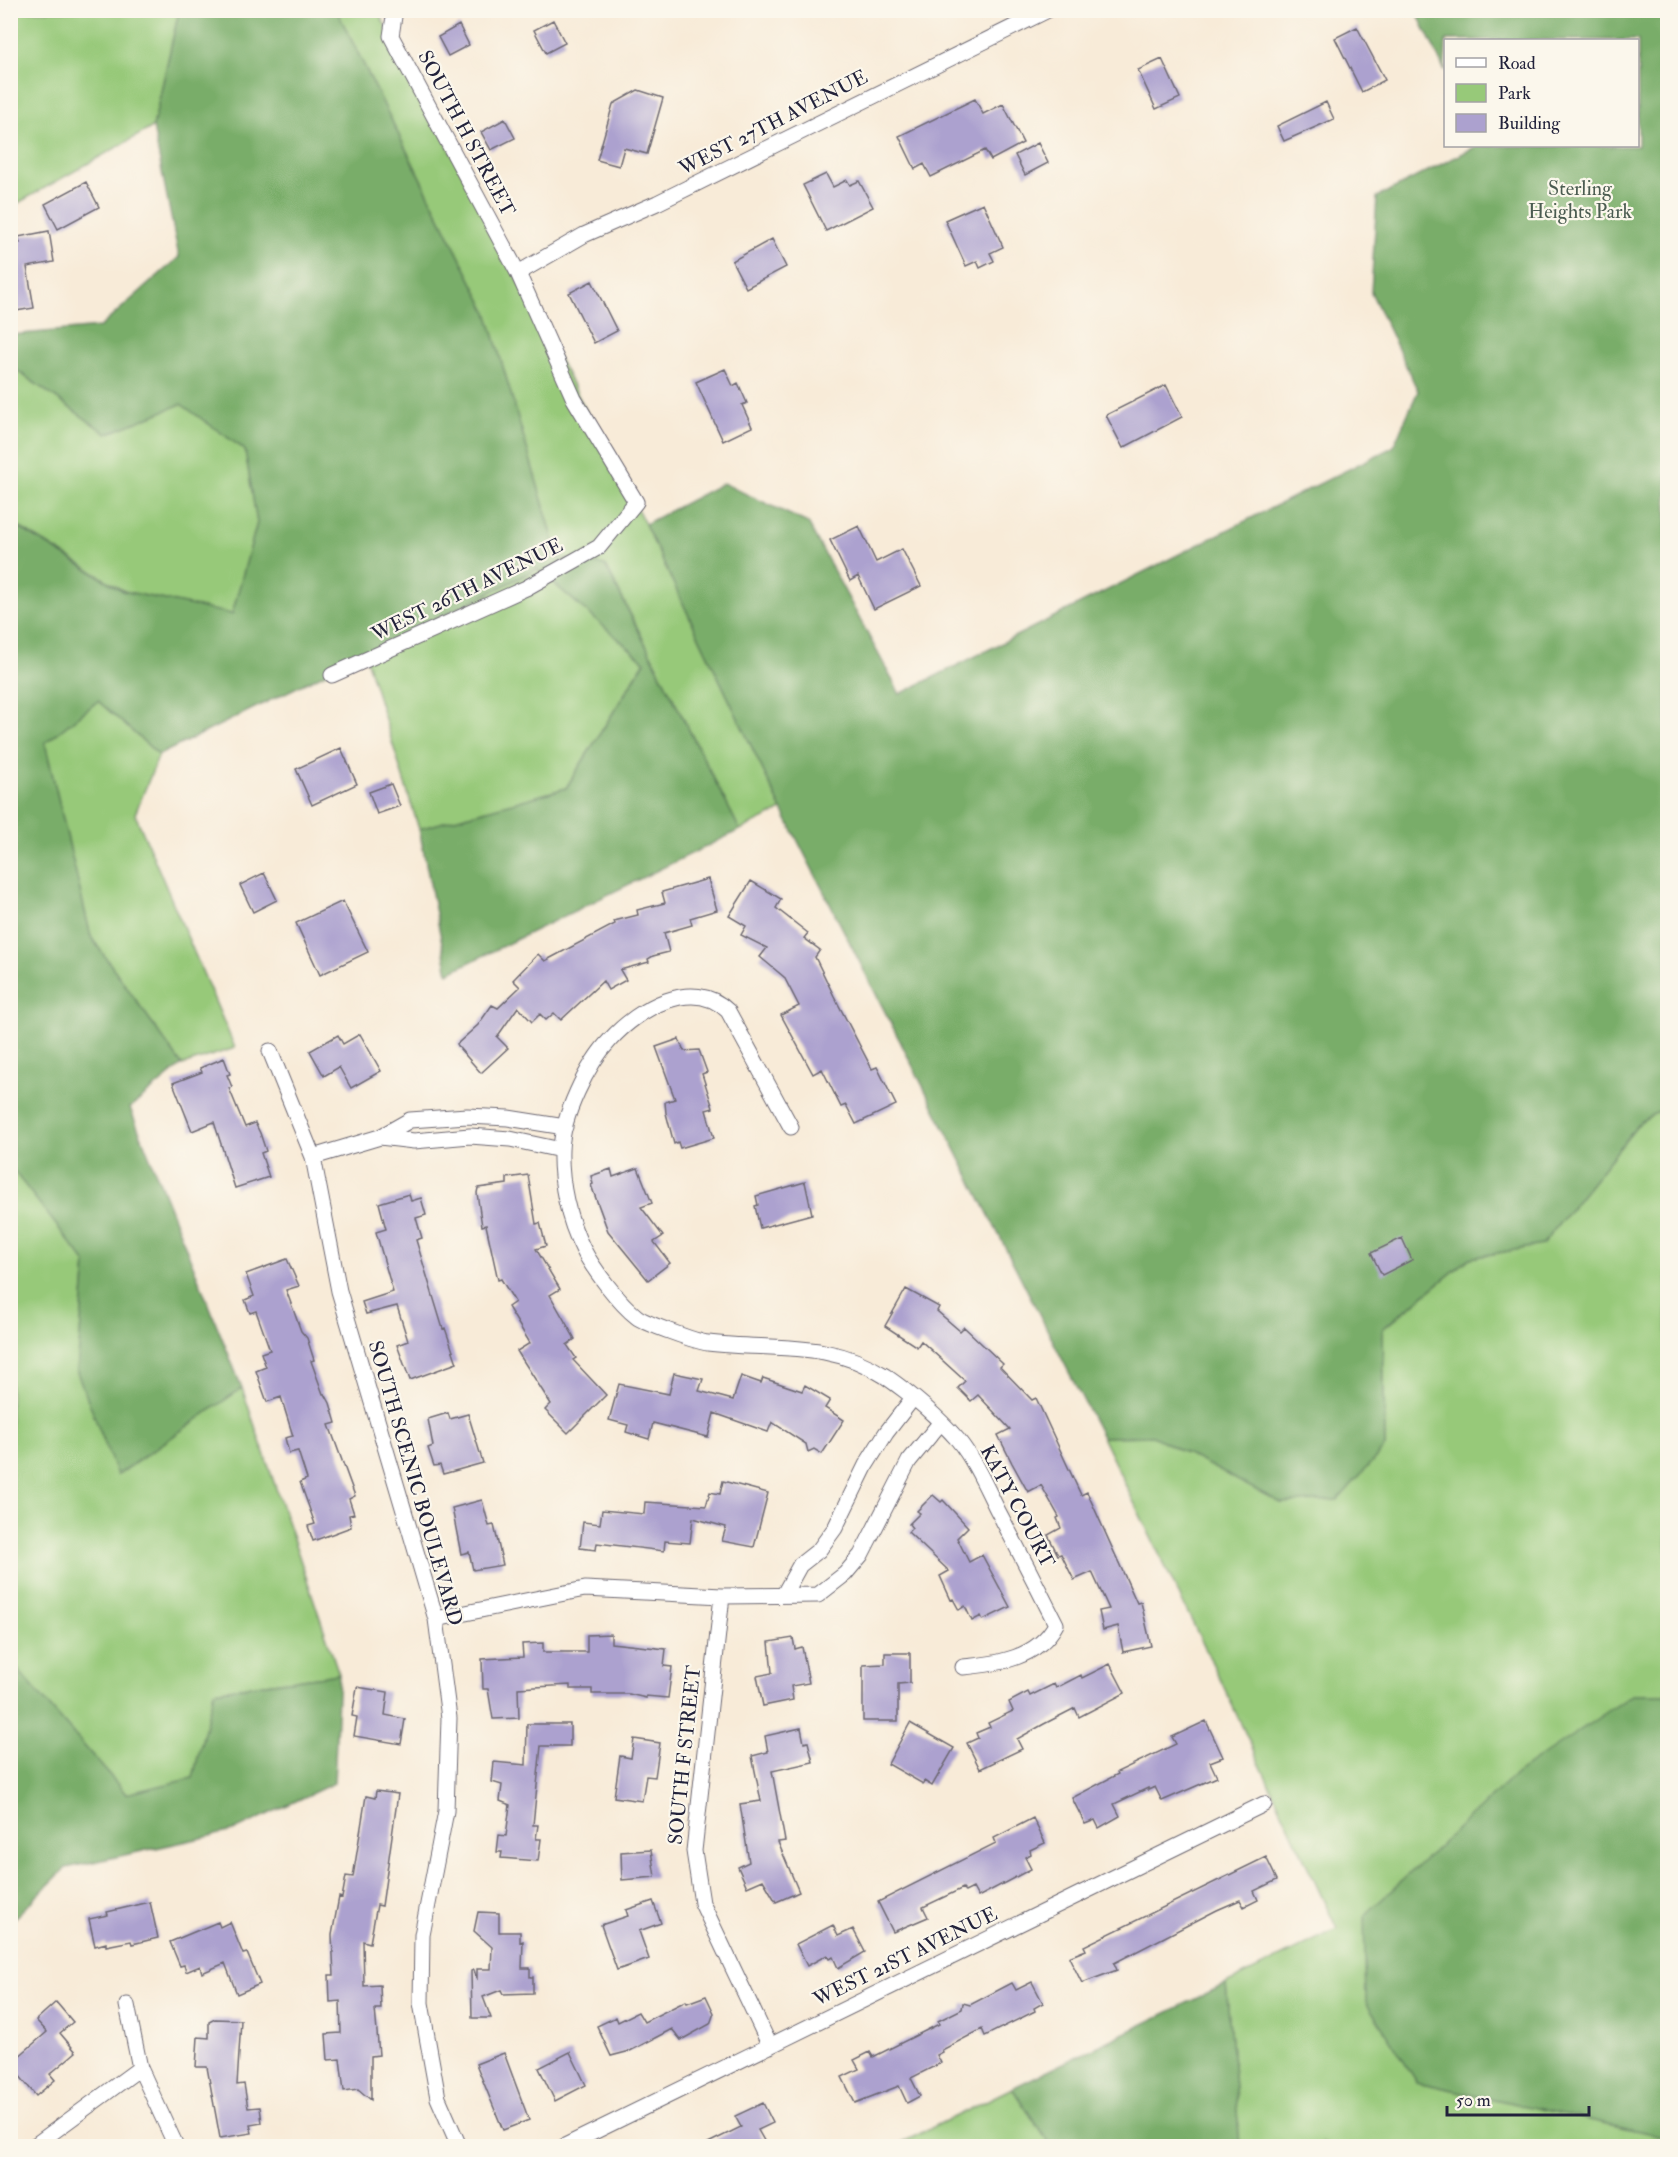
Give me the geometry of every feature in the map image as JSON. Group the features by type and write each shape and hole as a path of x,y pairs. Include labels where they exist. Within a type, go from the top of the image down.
{"street":[{"name":"WEST 27TH AVENUE","path":"518,273 585,235 657,203 1048,10"},
{"name":"SOUTH H STREET","path":"394,11 391,36 518,273 574,399 636,502"},
{"name":"WEST 26TH AVENUE","path":"332,675 526,588 568,565 599,547 636,502"},
{"name":"KATY COURT","path":"791,1127 729,1011 717,999 692,995 667,999 640,1014 610,1040 585,1075 565,1127 561,1150 566,1202 583,1249 608,1285 638,1317 706,1343 798,1346 852,1359 885,1376 941,1422 959,1442 976,1467 1056,1624 1049,1636 1038,1646 1014,1658 990,1665 963,1667"},
{"name":"SOUTH SCENIC BOULEVARD","path":"270,1051 313,1157 339,1291 436,1619 448,1718 446,1811 422,1935 421,2003 438,2098 459,2146"},
{"path":"313,1157 380,1137 410,1120 467,1116 508,1118 565,1127"},
{"path":"380,1137 414,1141 470,1136 510,1139 561,1150"},
{"path":"784,1594 800,1565 819,1550 835,1528 866,1465 913,1398"},
{"path":"436,1619 585,1589 722,1596 818,1595 845,1574 871,1537 890,1493 909,1461 941,1422"},
{"name":"SOUTH F STREET","path":"722,1596 694,1851 702,1903 770,2046"},
{"name":"WEST 21ST AVENUE","path":"565,2146 1264,1804"},
{"path":"127,2005 140,2068 176,2146"},
{"path":"34,2146 140,2068"}],"green space":[{"path":"11,11 179,11 153,127 11,207"},
{"path":"179,11 337,11 487,312 559,558 605,565 740,830 448,973 419,829 566,788 645,662 537,569 159,755 98,701 45,743 91,937 182,1065 130,1108 242,1388 117,1475 77,1372 86,1263 13,1170 11,1171 10,522 123,591 232,614 257,523 245,450 181,404 107,434 11,366 11,335 100,327 179,257 153,127"},
{"path":"337,11 378,11 645,524 782,810 740,830 606,566 559,558 487,312"},
{"name":"Sterling Heights Park","path":"1416,11 1667,11 1667,1107 1641,1121 1542,1245 1470,1258 1383,1328 1385,1447 1338,1500 1281,1503 1153,1436 1102,1437 782,810 645,524 723,483 808,523 900,694 1393,447 1418,391 1371,292 1377,197 1475,147 1639,147 1639,39 1444,39 1444,69"},
{"path":"10,366 107,434 181,404 245,450 257,523 232,615 124,591 11,522"},
{"path":"537,569 645,661 566,788 419,829 365,655"},
{"path":"98,701 159,755 135,814 235,1048 182,1065 91,937 45,743"},
{"path":"1667,1107 1667,1695 1632,1695 1417,2082 1667,2137 1667,2146 1330,2146 1323,2143 1320,2146 1240,2146 1226,1984 1337,1929 1220,1679 1102,1437 1153,1436 1281,1503 1385,1447 1383,1329 1470,1258 1542,1245 1641,1121"},
{"path":"13,1169 86,1263 77,1372 118,1475 242,1388 339,1674 214,1691 193,1778 126,1794 11,1662 10,1171"},
{"path":"11,1662 126,1794 193,1778 214,1691 339,1674 334,1783 233,1831 66,1868 11,1921"},
{"path":"1632,1695 1667,1695 1667,2137 1417,2082 1366,2002 1364,1916 1517,1773"},
{"path":"1226,1984 1240,2146 1051,2146 1012,2088"},
{"path":"1012,2088 1051,2146 895,2146"}],"building":[{"path":"553,20 565,43 546,53 534,30"},
{"path":"459,25 469,45 448,56 438,37"},
{"path":"1357,27 1385,80 1362,92 1335,38"},
{"path":"1162,59 1180,98 1156,109 1138,70"},
{"path":"638,90 663,98 647,154 624,148 619,166 597,160 613,104"},
{"path":"975,99 983,114 1003,104 1023,143 991,160 985,150 931,177 924,164 915,169 899,136"},
{"path":"1326,102 1334,119 1284,141 1277,126"},
{"path":"505,119 515,138 491,150 481,132"},
{"path":"1038,143 1048,163 1025,175 1015,155"},
{"path":"826,174 833,187 847,180 850,185 859,181 873,207 826,231 803,185"},
{"path":"86,182 99,207 58,229 45,204"},
{"path":"983,203 1003,247 990,253 994,261 980,268 977,261 966,266 945,220"},
{"path":"49,231 54,262 27,267 34,308 10,312 10,245 20,243 18,237"},
{"path":"772,239 786,267 746,288 732,261"},
{"path":"592,281 617,331 594,343 569,293"},
{"path":"725,369 733,386 738,383 747,403 742,405 752,427 723,441 696,382"},
{"path":"1166,385 1182,417 1123,448 1106,415"},
{"path":"859,526 876,562 902,549 921,586 874,609 858,576 850,581 830,540"},
{"path":"341,748 357,784 312,805 296,769"},
{"path":"391,784 400,806 377,814 369,792"},
{"path":"264,873 277,900 253,912 240,885"},
{"path":"708,879 717,910 690,918 692,925 664,933 669,952 653,956 648,959 649,962 620,970 626,980 608,990 603,981 561,1020 554,1013 546,1020 540,1014 532,1022 518,1007 497,1037 508,1048 481,1073 460,1049 457,1044 478,1025 492,1005 498,1008 520,987 513,980 538,954 545,961 615,924 614,921 638,915 637,910 665,903 662,892"},
{"path":"751,881 781,899 776,908 808,933 804,938 820,950 815,957 834,996 872,1069 877,1067 896,1105 856,1124 846,1105 841,1107 822,1069 813,1074 781,1015 799,1006 784,977 760,957 767,948 741,935 746,926 729,916"},
{"path":"343,901 368,952 320,975 296,923"},
{"path":"360,1034 381,1071 351,1088 339,1067 324,1076 310,1051 338,1035 343,1044"},
{"path":"679,1039 684,1051 699,1050 707,1072 702,1074 713,1108 706,1110 714,1138 680,1148 678,1142 674,1144 666,1113 665,1102 675,1099 656,1047"},
{"path":"224,1058 230,1074 227,1075 232,1087 229,1088 245,1127 255,1123 260,1133 266,1151 261,1153 269,1177 235,1188 214,1122 192,1131 173,1083 202,1072 200,1068"},
{"path":"638,1168 652,1203 641,1207 663,1236 654,1242 670,1263 648,1280 608,1231 591,1185 593,1184 591,1176 611,1169 613,1177"},
{"path":"528,1175 536,1224 540,1223 546,1246 536,1249 560,1289 550,1295 575,1339 567,1345 576,1358 573,1360 606,1395 568,1433 545,1410 551,1404 517,1351 530,1343 508,1307 515,1302 501,1279 498,1280 486,1225 482,1226 478,1188 507,1184 507,1178"},
{"path":"805,1182 812,1214 760,1228 755,1206 758,1205 756,1196"},
{"path":"409,1194 411,1201 421,1198 426,1215 416,1218 422,1238 416,1240 443,1329 445,1328 457,1363 410,1380 397,1345 408,1341 397,1306 366,1314 362,1302 393,1292 376,1232 386,1229 379,1203"},
{"path":"1402,1238 1412,1260 1382,1275 1371,1253"},
{"path":"287,1259 299,1286 286,1290 301,1331 307,1338 314,1360 311,1361 323,1394 330,1403 336,1423 329,1425 355,1496 349,1499 354,1514 349,1515 351,1527 313,1541 308,1526 315,1524 300,1482 307,1479 298,1451 289,1453 285,1438 293,1436 281,1397 267,1402 256,1371 266,1367 261,1353 270,1350 256,1311 250,1313 245,1300 254,1296 246,1274"},
{"path":"906,1289 939,1307 937,1311 960,1331 964,1327 1003,1364 1000,1367 1032,1400 1036,1398 1081,1495 1087,1492 1137,1603 1141,1602 1151,1646 1123,1652 1118,1626 1103,1630 1099,1611 1109,1609 1092,1572 1074,1580 1061,1554 1058,1555 1048,1535 1061,1528 1057,1518 1059,1517 1041,1485 1028,1492 998,1435 1010,1429 978,1395 971,1401 958,1388 965,1381 921,1341 917,1347 885,1326"},
{"path":"674,1373 703,1379 699,1391 733,1400 741,1376 761,1383 763,1378 802,1391 805,1385 830,1400 825,1408 844,1420 822,1454 814,1449 808,1452 806,1444 772,1422 768,1432 714,1413 708,1437 653,1423 649,1439 626,1432 628,1425 609,1420 619,1384 669,1394"},
{"path":"448,1413 450,1419 468,1414 483,1463 443,1474 440,1465 434,1466 428,1448 433,1446 428,1419"},
{"path":"723,1481 768,1493 754,1547 722,1541 726,1527 693,1518 690,1543 665,1541 664,1551 597,1543 596,1550 580,1548 583,1522 600,1524 602,1510 644,1514 645,1502 706,1506 710,1492 720,1494"},
{"path":"933,1495 941,1502 943,1500 968,1527 957,1538 969,1562 982,1555 1010,1607 983,1620 981,1616 972,1621 965,1606 959,1610 953,1599 951,1600 940,1576 949,1571 908,1532 912,1528 909,1524 920,1513 917,1511"},
{"path":"482,1500 489,1526 494,1525 503,1565 473,1570 469,1552 461,1554 452,1508"},
{"path":"611,1634 611,1643 666,1649 664,1666 672,1667 668,1698 646,1696 646,1698 629,1694 592,1694 592,1689 570,1689 570,1685 518,1688 519,1718 493,1719 488,1689 483,1689 482,1659 523,1657 522,1644 543,1643 543,1652 587,1652 587,1635"},
{"path":"793,1638 795,1649 802,1647 809,1683 791,1686 793,1700 763,1706 757,1676 772,1673 769,1642"},
{"path":"885,1653 910,1653 910,1683 898,1684 898,1721 863,1721 863,1665 885,1664"},
{"path":"1110,1664 1125,1693 1079,1717 1075,1708 1044,1724 1017,1739 1022,1749 980,1769 967,1743 978,1738 976,1733 990,1727 988,1723 1013,1711 1009,1702 1028,1692 1030,1696 1054,1684 1056,1688"},
{"path":"357,1687 388,1692 385,1715 405,1719 401,1744 354,1736 357,1717 352,1716"},
{"path":"1206,1721 1223,1757 1210,1762 1217,1777 1162,1801 1155,1787 1148,1790 1148,1788 1114,1804 1120,1816 1099,1828 1095,1820 1085,1824 1072,1798 1118,1774 1117,1772 1176,1744 1172,1737"},
{"path":"910,1723 954,1748 932,1786 924,1781 923,1784 888,1764"},
{"path":"527,1724 570,1724 570,1746 541,1746 533,1825 538,1825 536,1839 541,1839 538,1861 501,1858 502,1852 497,1852 499,1835 506,1836 510,1805 500,1801 502,1785 492,1782 494,1762 526,1765"},
{"path":"801,1728 804,1743 808,1742 813,1762 772,1771 785,1841 778,1842 799,1892 776,1902 763,1880 747,1887 738,1867 749,1862 740,1804 761,1801 752,1756 768,1752 765,1736"},
{"path":"634,1739 660,1743 655,1777 646,1776 642,1801 614,1797 620,1756 631,1758"},
{"path":"376,1791 398,1794 382,1906 377,1905 370,1943 363,1941 364,1986 380,1985 381,2009 375,2009 379,2055 371,2056 371,2100 358,2089 344,2091 340,2059 328,2060 326,2034 341,2033 340,2001 330,2002 329,1975 334,1975 332,1935 339,1897 342,1898 346,1876 353,1877 366,1796 375,1798"},
{"path":"1033,1818 1045,1843 1030,1850 1031,1854 1025,1857 1031,1869 978,1897 973,1888 965,1892 963,1888 923,1907 928,1917 893,1932 878,1902 996,1843 994,1838"},
{"path":"651,1850 655,1877 622,1880 621,1852"},
{"path":"1266,1857 1277,1880 1254,1891 1258,1900 1244,1907 1240,1900 1217,1910 1114,1963 1117,1970 1082,1983 1069,1957 1086,1950 1084,1946"},
{"path":"653,1901 661,1923 639,1931 649,1959 617,1970 601,1925 628,1916 626,1910"},
{"path":"150,1902 158,1938 132,1944 131,1941 95,1946 89,1919 108,1915 107,1912"},
{"path":"478,1912 499,1913 499,1932 520,1932 520,1942 523,1941 522,1968 530,1968 530,1977 533,1977 533,1993 503,1994 501,1990 483,1997 491,2018 472,2018 471,1971 474,1970 477,1980 477,1969 491,1969 492,1947 474,1931"},
{"path":"218,1922 220,1927 230,1922 243,1954 247,1953 260,1984 237,1994 225,1963 202,1973 200,1966 186,1972 184,1965 180,1966 170,1942"},
{"path":"833,1925 838,1936 853,1929 865,1952 838,1968 833,1957 829,1959 827,1955 807,1966 796,1944"},
{"path":"1032,1982 1043,2003 1034,2008 1035,2011 985,2036 982,2029 942,2050 943,2052 937,2055 941,2063 911,2078 920,2096 907,2103 899,2086 855,2103 842,2077 859,2069 854,2060 870,2052 873,2057 939,2024 938,2021 962,2009 963,2003 970,2005 1012,1983 1016,1990"},
{"path":"706,1996 714,2013 710,2024 681,2040 672,2029 630,2051 611,2056 597,2026 616,2017 618,2022 638,2012 644,2022 686,2001 687,2003"},
{"path":"56,2002 73,2022 60,2033 76,2052 50,2074 55,2080 36,2096 10,2064 47,2032 36,2020"},
{"path":"215,2019 241,2020 237,2085 244,2084 248,2108 260,2107 262,2123 250,2125 252,2133 220,2138 207,2067 196,2067 198,2037 209,2038 209,2022"},
{"path":"570,2052 586,2085 555,2101 539,2068"},
{"path":"504,2053 529,2120 503,2130 476,2064"},
{"path":"763,2103 773,2123 758,2130 767,2146 702,2146 741,2127 735,2116"}]}
